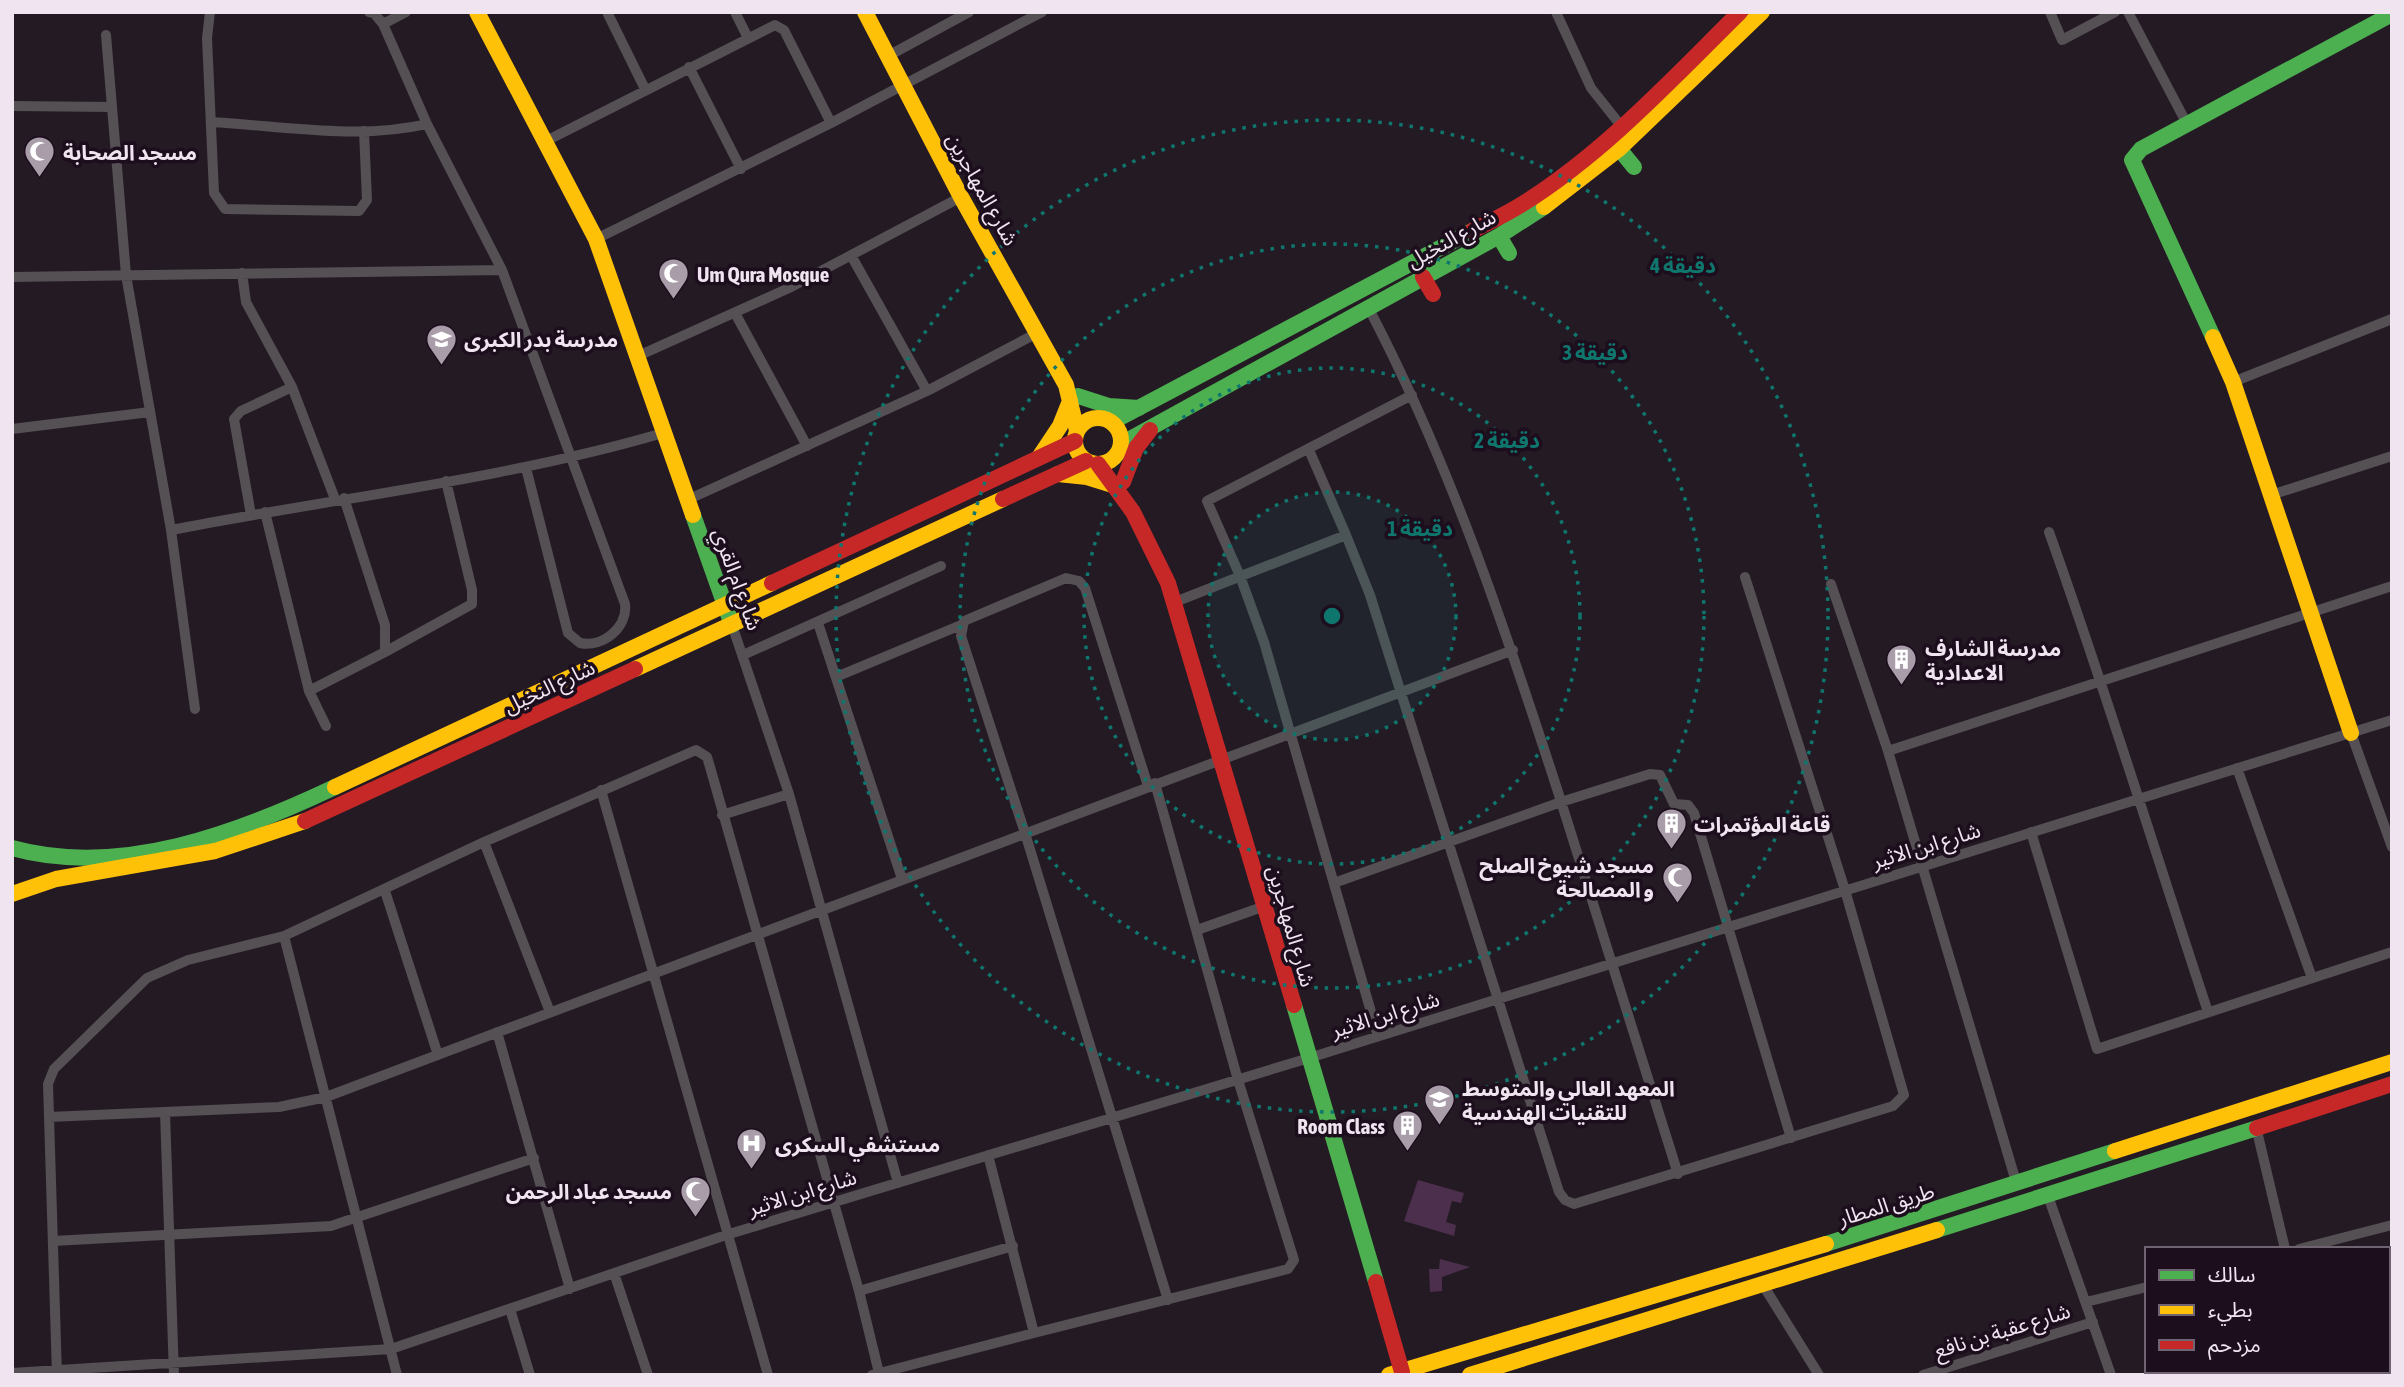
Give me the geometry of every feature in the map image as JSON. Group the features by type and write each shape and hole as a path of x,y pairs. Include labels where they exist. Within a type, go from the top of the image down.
{"main road":[{"name":"شارع ام القري","path":"477,12 596,239 732,625"},
{"name":"شارع المهاجرين","path":"865,12 961,197 1039,332 1071,394 1076,436"},
{"name":"شارع النخيل","path":"1119,450 1159,420 1499,236 1562,195 1740,12"},
{"name":"شارع النخيل","path":"1106,420 1141,408 1507,214 1617,138 1762,12"},
{"path":"2351,733 2233,382 2132,163 2137,151 2392,14"},
{"path":"1617,138 1634,167"},
{"path":"1499,236 1509,253"},
{"path":"1423,277 1433,294"},
{"name":"شارع المهاجرين","path":"1071,394 1106,420"},
{"path":"1037,459 1054,438 1071,394 1109,405 1141,408"},
{"path":"1106,420 1120,432 1119,450 1092,462 1076,449 1076,436 1086,421 1106,420"},
{"path":"1058,474 1079,475 1122,489 1136,448 1159,420"},
{"name":"شارع النخيل","path":"12,848 43,858 76,860 149,849 237,828 325,794 1037,459 1076,436"},
{"name":"شارع المهاجرين","path":"1119,450 1122,489"},
{"name":"شارع المهاجرين","path":"1092,462 1122,489 1154,549 1175,601 1309,1058 1396,1373"},
{"name":"شارع النخيل","path":"12,894 55,879 177,860 276,833 1058,474 1092,462"},
{"name":"طريق المطار","path":"1396,1373 2017,1185 2392,1062"},
{"name":"طريق المطار","path":"1470,1375 2048,1196 2392,1084"}],"street":[{"path":"210,12 215,199 225,209 359,211 367,200 364,131"},
{"path":"369,12 374,13 383,24 427,124 502,270 572,459 625,610 623,622 616,631 591,644 576,641 566,628 526,468"},
{"path":"383,24 406,12"},
{"path":"607,12 645,89"},
{"path":"735,12 748,38"},
{"path":"887,56 969,12"},
{"path":"596,239 741,169 1042,12"},
{"path":"1556,12 1617,138"},
{"path":"2050,12 2062,40 2115,12"},
{"path":"2128,12 2188,124"},
{"path":"546,141 771,25 784,30 831,123"},
{"path":"106,35 126,275 171,530 195,709"},
{"path":"690,68 741,169"},
{"path":"12,106 112,107"},
{"path":"211,121 364,131 427,124"},
{"path":"638,356 852,257 961,197"},
{"path":"852,257 927,391"},
{"path":"12,277 502,270"},
{"path":"242,273 250,313 292,387 340,498 385,625 385,652"},
{"path":"1368,307 1454,489 1513,650 1678,1174"},
{"path":"735,313 807,446"},
{"path":"2233,382 2392,319"},
{"path":"687,500 927,391 1039,332"},
{"path":"251,515 234,419 241,411 292,387"},
{"path":"1378,1036 1264,642 1240,576 1207,501 1412,396"},
{"path":"12,429 150,412"},
{"path":"171,530 572,459 663,433"},
{"path":"1308,450 1370,595 1399,694 1559,1192 1565,1200 1580,1205 1893,1106 1904,1095 1845,890 1745,577"},
{"path":"2271,495 2392,456"},
{"path":"309,691 472,604 446,481"},
{"path":"265,512 309,691 326,726"},
{"path":"2049,531 2102,680 2137,799 2208,1012"},
{"path":"1175,601 1346,535"},
{"path":"743,655 941,566"},
{"path":"12,1373 57,1373 48,1084 54,1069 147,978 188,960 284,936 385,891 484,842 696,750 707,757 859,1291 875,1374 1288,1269 1294,1260 1238,1080 1197,930 1152,785 1084,588 1079,581 1062,579 836,677"},
{"path":"1831,584 1888,751 2017,1185"},
{"path":"1888,751 2392,586"},
{"path":"818,623 902,879"},
{"name":"شارع ام القري","path":"732,625 789,794 898,1183"},
{"path":"961,625 961,636 1025,833 1168,1300"},
{"path":"49,1117 279,1107 326,1097 1513,650"},
{"name":"شارع ابن الاثير","path":"57,1373 174,1369 391,1349 726,1235 1497,1000 2392,720"},
{"path":"2351,733 2392,847"},
{"path":"2237,768 2312,978"},
{"path":"1334,883 1561,802 1650,774 1660,775 1674,804 1692,808 1730,927 1791,1138"},
{"path":"601,790 768,1375"},
{"path":"722,815 789,794"},
{"path":"2031,832 2097,1049 2392,952"},
{"path":"484,842 550,1012"},
{"path":"385,891 438,1055"},
{"path":"1197,930 1265,906"},
{"path":"284,936 397,1375"},
{"path":"497,1032 570,1289"},
{"path":"164,1112 174,1369"},
{"path":"2256,1127 2286,1247"},
{"path":"988,1155 1034,1332"},
{"path":"53,1241 170,1237 331,1226 534,1158"},
{"path":"2048,1196 2111,1375"},
{"path":"2316,1247 2392,1225"},
{"path":"859,1291 1013,1246"},
{"path":"614,1273 648,1375"},
{"path":"1763,1285 1819,1375"},
{"name":"شارع عقبة بن نافع","path":"2086,1302 2145,1287"},
{"path":"510,1309 530,1375"},
{"name":"شارع عقبة بن نافع","path":"1923,1375 2093,1322"}],"shaded area":[{"path":"1418,1180 1464,1193 1461,1203 1452,1201 1446,1222 1456,1225 1454,1236 1404,1221"},
{"path":"1440,1259 1470,1267 1442,1277 1442,1291 1430,1292 1429,1269 1439,1269"}],"traffic: fast":[{"path":"2213,337 2132,160 2141,149 2392,14"},
{"path":"1612,140 1634,167"},
{"path":"1121,444 1499,236 1544,207"},
{"path":"1112,422 1472,231"},
{"path":"1499,236 1509,253"},
{"path":"1078,396 1109,406 1139,408"},
{"path":"693,515 732,625"},
{"path":"12,848 53,856 94,858 136,854 219,834 335,787"},
{"path":"1294,1005 1376,1282"},
{"path":"1937,1230 2257,1128"},
{"path":"1826,1244 2115,1151"}],"traffic: slow":[{"path":"477,12 596,239 693,515"},
{"path":"865,12 961,197 1066,385 1077,431"},
{"path":"1544,207 1619,149 1762,12"},
{"path":"2213,337 2233,382 2351,733"},
{"path":"1040,456 1060,426 1070,401"},
{"path":"1098,418 1114,425 1121,441 1114,457 1098,464 1082,457 1075,441 1082,425 1098,418"},
{"path":"1058,474 1087,477 1116,486"},
{"path":"635,669 1003,499"},
{"path":"335,787 772,583"},
{"path":"12,894 56,879 215,851 305,821"},
{"path":"2115,1151 2392,1062"},
{"path":"1470,1375 1937,1230"},
{"path":"1389,1375 1826,1244"}],"traffic: jam":[{"path":"1472,231 1524,203 1582,161 1637,114 1740,12"},
{"path":"1423,277 1433,294"},
{"path":"1123,482 1136,448 1150,430"},
{"path":"772,583 1075,441"},
{"path":"1003,499 1086,461"},
{"path":"1098,464 1133,512 1168,583 1294,1005"},
{"path":"305,821 635,669"},
{"path":"2257,1128 2392,1084"},
{"path":"1376,1282 1402,1372"}],"place":[{"name":"مسجد الصحابة","path":"40,179"},
{"name":"Um Qura Mosque","path":"674,301"},
{"name":"مدرسة بدر الكبرى","path":"441,366"},
{"name":"مدرسة الشارف الاعدادية","path":"1902,687"},
{"name":"قاعة المؤتمرات","path":"1671,851"},
{"name":"مسجد شيوخ الصلح و المصالحة","path":"1677,904"},
{"name":"المعهد العالي والمتوسط للتقنيات الهندسية","path":"1439,1127"},
{"name":"Room Class","path":"1408,1153"},
{"name":"مستشفي السكرى","path":"752,1171"},
{"name":"مسجد عباد الرحمن","path":"695,1218"}]}
